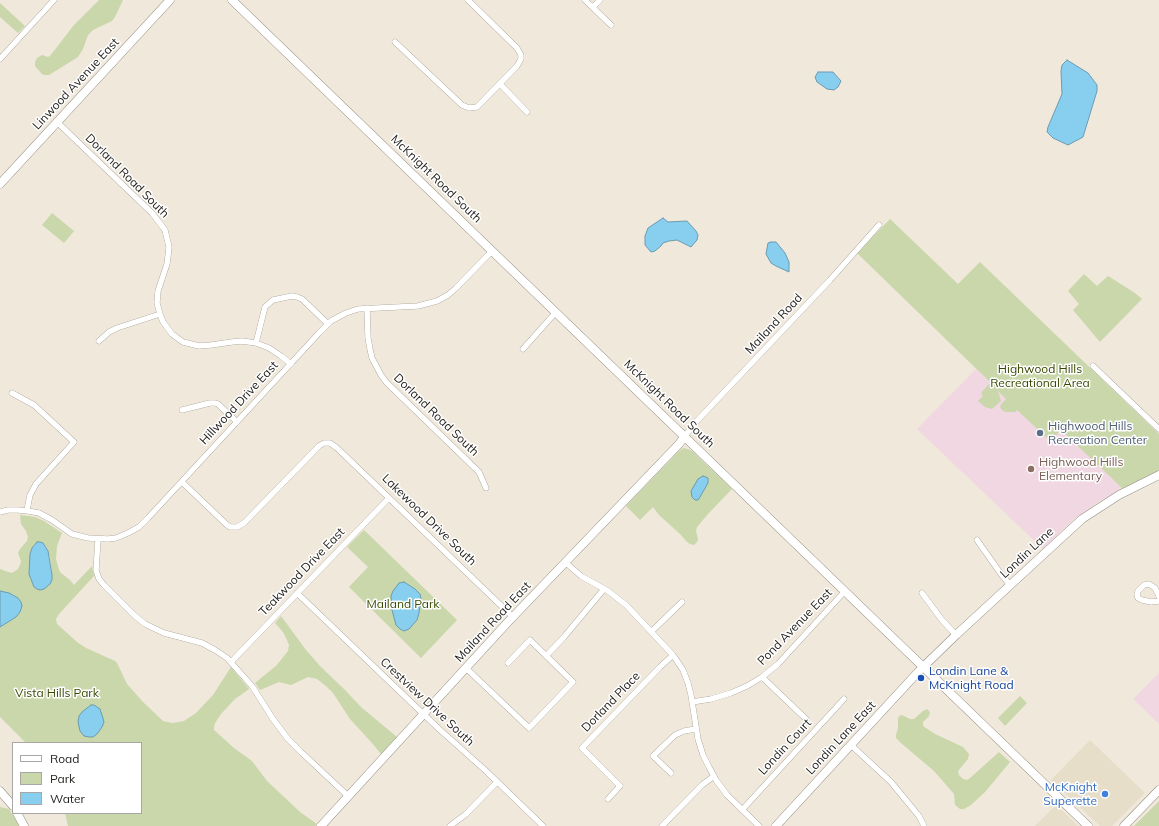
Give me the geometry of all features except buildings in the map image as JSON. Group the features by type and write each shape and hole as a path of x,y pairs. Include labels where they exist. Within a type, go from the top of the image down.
{"street":[{"name":"Linwood Avenue East","path":"0,184 170,0"},
{"name":"McKnight Road South","path":"232,0 1088,826"},
{"path":"395,42 465,107 477,107 520,63 521,55 520,51 468,0"},
{"path":"585,0 611,25"},
{"path":"593,7 600,0"},
{"path":"0,59 52,1"},
{"path":"500,84 527,112"},
{"name":"Dorland Road South","path":"58,122 152,213 165,230 169,247 167,264 158,290 157,303 163,322 172,334 183,342 191,345 211,345 242,341 256,343 269,348 291,364"},
{"name":"Mailand Road","path":"684,436 830,280 878,225"},
{"name":"Hillwood Drive East","path":"0,512 27,510 46,516 75,535 84,538 98,540 116,538 128,533 139,527 328,324 348,312 356,310 368,308 418,306 437,301 455,289 492,251"},
{"path":"256,343 265,307 273,300 292,296 298,297 328,324"},
{"name":"Dorland Road South","path":"368,308 368,338 372,358 380,375 479,472 486,488"},
{"path":"524,349 556,312"},
{"path":"99,341 109,332 117,328 160,314"},
{"path":"1093,366 1159,429"},
{"path":"12,394 34,405 74,442 36,484 30,495 27,510"},
{"path":"182,410 215,402 237,422"},
{"name":"Mailand Road East","path":"321,826 513,617 679,444 684,436"},
{"name":"Lakewood Drive South","path":"182,482 226,524 233,527 239,526 244,523 318,446 327,442 333,444 513,617"},
{"name":"Londin Lane","path":"924,667 956,635 1082,519 1119,495 1159,475"},
{"name":"Teakwood Drive East","path":"231,662 389,498"},
{"path":"98,540 96,565 98,577 104,586 134,615 146,624 173,636 193,640 207,645 231,662 252,686 270,715 288,739 348,796"},
{"path":"977,540 1010,585"},
{"path":"565,562 581,576 604,589 626,605 673,655 681,666 690,690 696,729 703,755 714,776 727,795 759,826"},
{"path":"1159,596 1155,588 1148,584 1142,587 1137,593 1139,598 1143,601 1159,602"},
{"path":"546,656 604,589"},
{"name":"Pond Avenue East","path":"692,702 711,699 731,693 762,677 778,664 845,591"},
{"name":"Crestview Drive South","path":"297,593 423,714 543,826"},
{"path":"922,593 942,620 956,635"},
{"path":"652,631 682,602"},
{"path":"466,668 528,728 573,682 530,640 508,663"},
{"name":"Dorland Place","path":"608,799 620,786 582,748 673,655"},
{"name":"Londin Lane East","path":"776,826 924,667"},
{"path":"762,677 806,719"},
{"name":"Londin Court","path":"742,810 844,699"},
{"path":"671,773 653,756 675,735 684,731 696,729"},
{"path":"852,745 891,782 919,816 924,826"},
{"path":"662,826 702,785 714,776"},
{"path":"450,826 466,814 497,782"},
{"path":"1124,826 1159,790"},
{"path":"0,791 12,805"},
{"path":"18,814 24,826"}],"shaded area":[{"name":"Highwood Hills Elementary","path":"976,369 1050,441 1061,429 1123,489 1098,502 1073,520 1043,549 917,429"},
{"path":"1159,673 1159,724 1133,699"},
{"path":"1090,740 1145,793 1112,826 1100,826 1051,780"},
{"path":"1056,805 1065,813 1078,826 1035,826"}],"green space":[{"path":"99,0 123,0 112,21 93,30 88,35 83,49 78,57 49,75 42,74 35,66 37,58 42,55 48,57 50,56 74,25"},
{"path":"0,3 25,26 18,33 0,17"},
{"path":"52,213 74,231 64,243 42,225"},
{"name":"Highwood Hills Recreational Area","path":"890,219 958,284 980,262 1159,434 1159,471 1123,489 1061,430 1050,441 1017,410 1015,412 1003,411 1000,406 1006,399 998,391 1001,401 992,409 985,407 978,401 983,396 981,393 990,383 993,385 857,253"},
{"path":"1084,274 1097,286 1108,276 1142,299 1100,342 1073,310 1079,304 1068,291"},
{"path":"683,448 692,451 732,489 697,527 696,531 698,539 694,545 687,542 659,515 653,507 640,520 626,506"},
{"name":"Vista Hills Park","path":"20,515 35,517 62,533 57,546 56,559 61,573 74,585 92,566 94,576 59,614 56,619 57,624 86,648 115,661 127,684 163,721 172,723 184,721 196,713 213,695 231,667 249,689 235,699 221,714 215,723 214,730 234,748 252,761 267,781 300,812 317,824 315,826 68,826 65,814 142,814 142,742 25,742 0,717 0,627 16,617 22,604 18,598 13,595 0,591 0,569 12,573 18,569 21,561 18,553 27,541 28,537 21,524","holes":["37,542 44,544 50,557 52,578 48,586 40,590 34,587 29,574 32,548"]},
{"name":"Mailand Park","path":"364,530 457,620 421,658 349,587 368,567 347,547"},
{"path":"281,616 320,666 361,707 397,737 381,754 350,719 333,693 317,679 308,677 291,685 279,682 260,690 255,683 277,665 288,651 289,645 287,640 283,632 275,623"},
{"path":"1020,696 1027,703 1005,726 998,718"},
{"path":"927,709 930,712 929,716 923,722 923,726 935,734 963,747 969,754 968,759 958,771 959,775 963,779 967,780 970,778 999,752 1010,762 985,792 971,805 964,809 960,809 955,805 954,794 934,771 896,738 899,716 902,715 910,719 914,719"},
{"path":"1159,801 1159,826 1134,826"},
{"path":"0,807 9,809 19,826 0,826"}],"water":[{"path":"1067,60 1088,73 1097,85 1097,91 1083,137 1068,145 1053,138 1047,132 1062,94 1061,71 1062,65"},
{"path":"818,72 833,72 841,81 838,87 834,90 827,89 817,82 815,77"},
{"path":"663,218 668,222 687,221 696,231 698,235 697,240 691,247 677,240 669,241 663,243 655,251 651,252 645,245 645,236 648,228"},
{"path":"776,242 785,253 789,262 789,272 771,263 766,254 768,243"},
{"path":"703,476 708,478 708,483 698,500 695,500 692,497 691,491 698,479"},
{"path":"37,542 43,543 48,551 52,575 50,584 44,589 40,590 34,587 29,574 30,554 32,548"},
{"path":"404,582 420,594 421,599 417,620 409,629 404,631 396,625 392,610 391,596 399,583"},
{"path":"0,591 9,593 18,598 22,606 16,617 0,627"},
{"path":"91,705 94,705 100,709 104,722 97,734 93,737 89,737 84,736 80,731 78,722 79,716 82,712"}],"place":[{"name":"Highwood Hills Recreation Center","path":"1040,433"},
{"name":"Highwood Hills Elementary","path":"1031,469"},
{"name":"Londin Lane & McKnight Road","path":"921,678"},
{"name":"McKnight Superette","path":"1105,794"}]}
